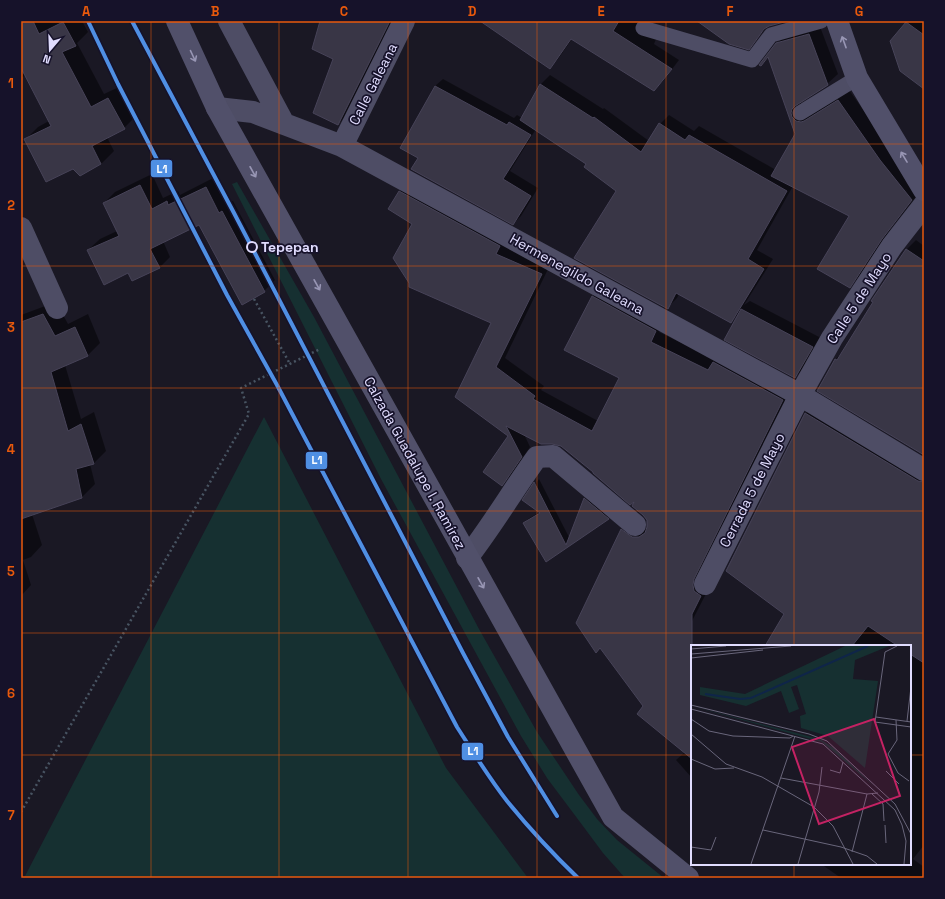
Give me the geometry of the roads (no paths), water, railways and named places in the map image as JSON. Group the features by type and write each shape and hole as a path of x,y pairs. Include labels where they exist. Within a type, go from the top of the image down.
{"main road":[{"name":"Calzada Guadalupe I. Ramírez","path":"177,21 217,108 613,817 688,878"},
{"path":"837,21 858,78 924,190"}],"street":[{"path":"229,21 284,124"},
{"name":"Calle Galeana","path":"342,146 404,21"},
{"name":"Hermenegildo Galeana","path":"217,108 253,112 342,146 800,395 924,470"},
{"name":"Calle 5 de Mayo","path":"800,395 840,325 892,246 924,205"},
{"path":"21,228 57,308"},
{"name":"Cerrada 5 de Mayo","path":"705,584 800,395"},
{"path":"467,558 485,535 537,457 553,456 634,525"}],"lane":[{"path":"643,28 752,60 771,35 821,21"},
{"path":"800,113 858,78"}],"place":[{"name":"Tepepan","path":"252,247"}]}
